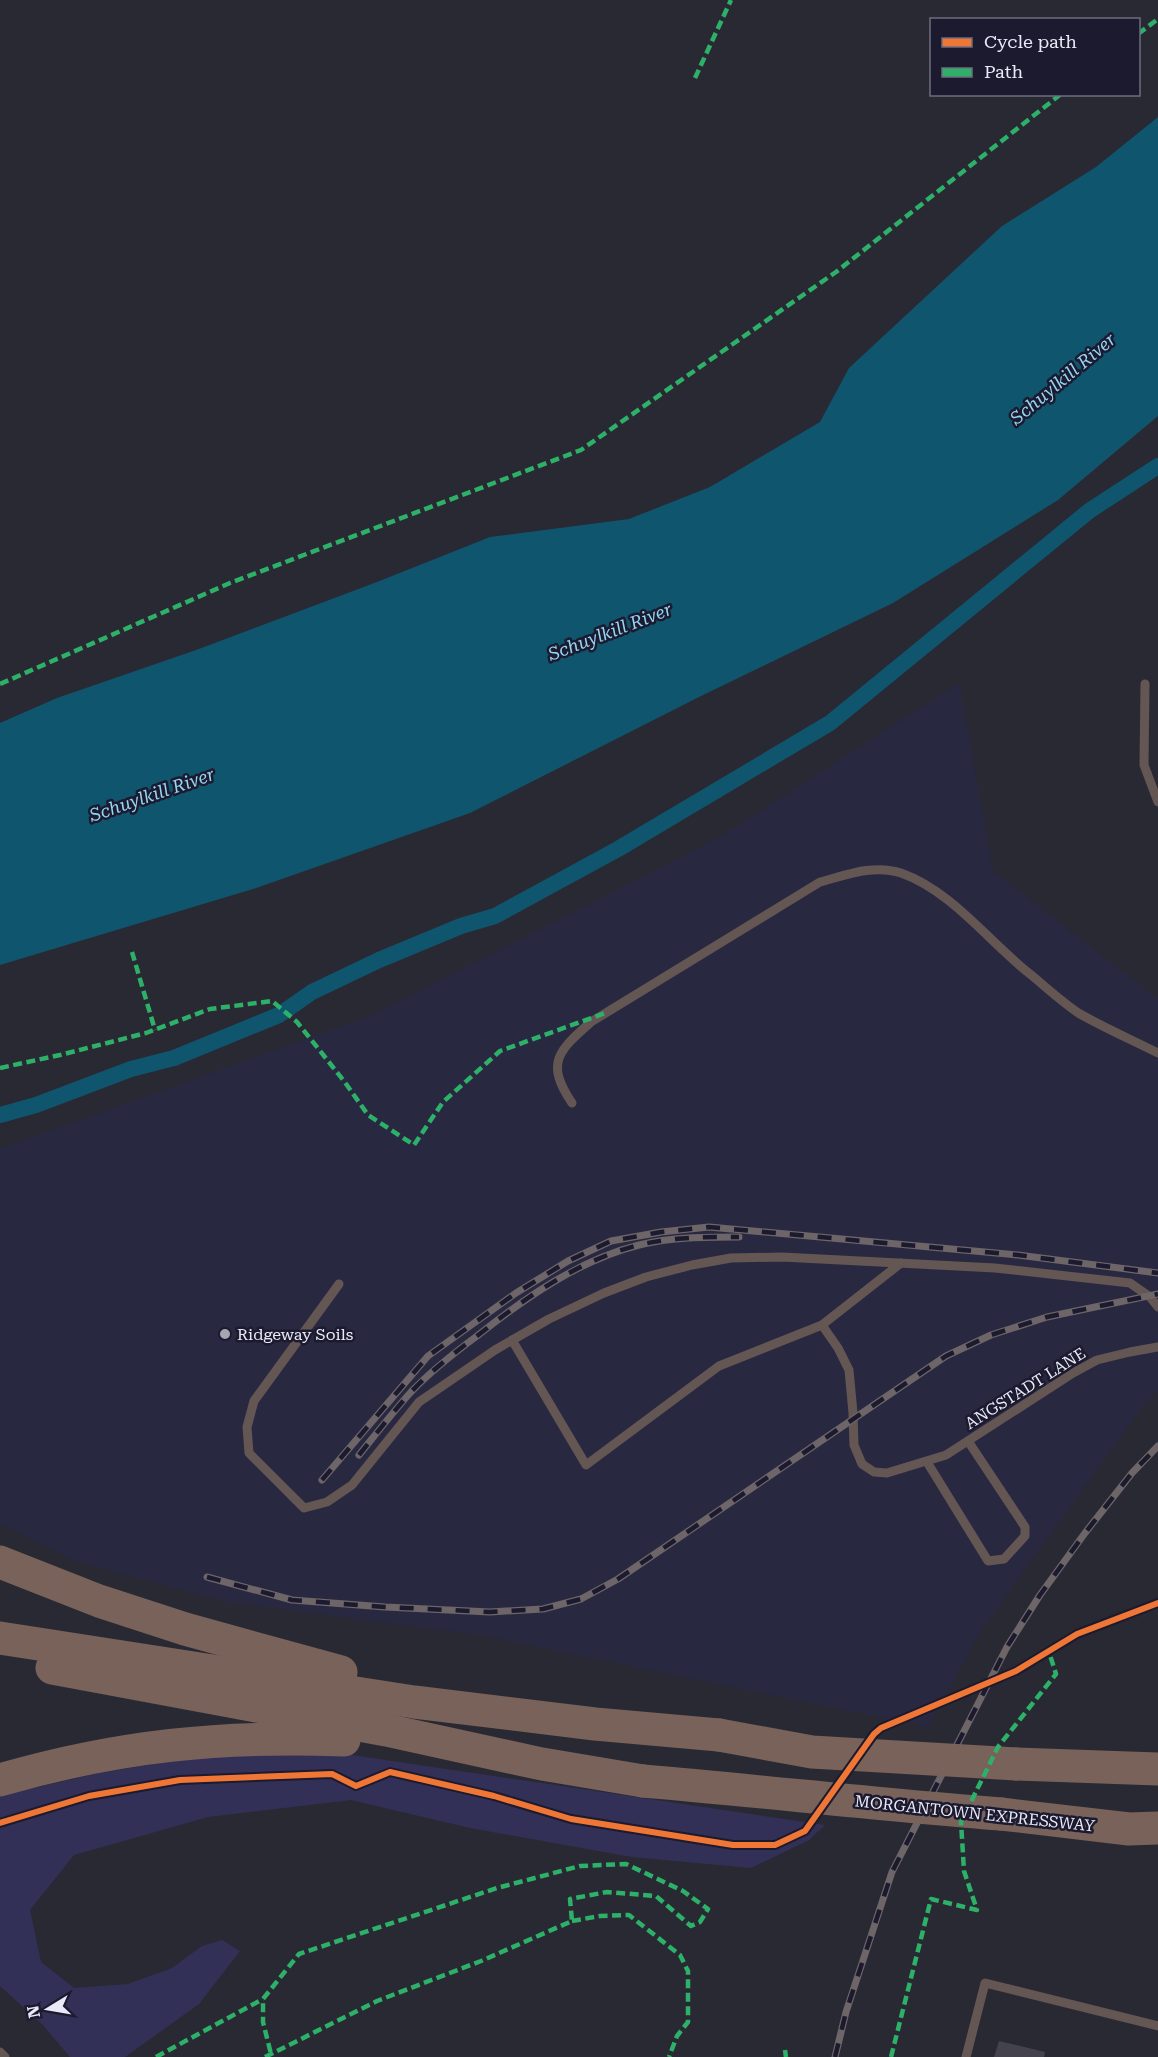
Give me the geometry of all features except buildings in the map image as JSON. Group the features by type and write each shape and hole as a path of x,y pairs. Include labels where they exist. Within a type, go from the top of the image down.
{"highway":[{"path":"0,1562 99,1601 263,1652 405,1688 595,1724"},
{"path":"0,1638 414,1702 595,1724 719,1735 812,1752 1016,1764 1157,1769"},
{"path":"0,1659 386,1730 542,1764"},
{"path":"0,1780 50,1765 149,1747 250,1738 287,1737 376,1742 542,1764"},
{"name":"MORGANTOWN EXPRESSWAY","path":"542,1764 643,1781 1148,1830"}],"lane":[{"path":"1145,684 1144,765 1158,802"},
{"path":"572,1103 562,1089 557,1059 568,1042 591,1022 820,882 855,872 881,870 900,873 924,884 964,913 1027,972 1079,1013 1158,1053"},
{"path":"339,1284 254,1401 247,1427 249,1453 304,1508 327,1502 352,1485 419,1402 512,1340 549,1319 604,1293 646,1277 692,1265 731,1258 782,1257 994,1269 1130,1284 1150,1297 1158,1307"},
{"path":"512,1340 586,1465 719,1366 822,1325 901,1263"},
{"name":"ANGSTADT LANE","path":"822,1325 849,1370 854,1445 862,1464 874,1472 887,1473 946,1455 1073,1372 1097,1360 1158,1347"},
{"path":"927,1462 988,1561 1004,1560 1025,1536 1025,1527 968,1441"},
{"path":"966,2057 985,1983 1158,2026"},
{"path":"0,2052 5,2057"}],"shaded area":[{"path":"959,683 993,871 1158,999 1158,1391 1145,1403 982,1629 928,1727 475,1634 227,1602 75,1561 0,1524 0,1149 370,1016 717,839"},
{"path":"264,1753 352,1755 825,1825 809,1840 751,1868 632,1857 470,1828 351,1800 208,1817 74,1855 30,1910 41,1962 74,1988 128,1984 172,1968 202,1946 222,1940 240,1951 199,2004 125,2057 70,2057 42,2024 0,1986 0,1796 99,1773 180,1760"}],"water":[{"name":"Schuylkill River","path":"1158,117 1158,416 1058,500 893,603 699,697 470,813 253,889 0,965 0,723 57,698 199,649 490,537 629,519 710,487 820,422 849,368 1002,226 1096,167"}],"waterway":[{"path":"0,1115 36,1105 131,1069 174,1058 279,1015 312,992 379,960 461,926 495,916 618,849 830,723 1089,511 1158,466"}],"railway":[{"path":"322,1480 428,1356 516,1293 568,1261 611,1241 661,1232 709,1227 1018,1255 1158,1273"},
{"path":"359,1455 411,1392 435,1370 514,1308 574,1270 595,1260 651,1242 701,1237 739,1237"},
{"path":"207,1577 292,1600 385,1607 490,1612 543,1609 581,1599 618,1579 946,1356 991,1335 1047,1317 1158,1294"},
{"path":"835,2057 846,2012 892,1872 1007,1647 1040,1595 1085,1533 1132,1473 1158,1446"}],"marked path":[{"path":"695,78 731,0"},
{"path":"1140,32 1158,19"},
{"path":"0,684 230,583 581,450 836,272 1058,96"},
{"path":"132,952 155,1030"},
{"path":"0,1068 146,1033 210,1009 272,1001 297,1022 368,1115 414,1145 443,1102 500,1051 608,1012"},
{"path":"891,2057 931,1899 977,1910 964,1871 961,1822 998,1747 1056,1674 1049,1652"},
{"path":"265,2057 377,2001 481,1961 572,1921 570,1899 607,1892 656,1896 691,1926 700,1922 708,1909 683,1891 626,1864 580,1866 497,1888 299,1954 263,1999 263,2022 271,2054"},
{"path":"572,1921 600,1916 629,1915 680,1955 688,1971 688,2022 677,2036 669,2057"},
{"path":"156,2057 263,1999"},
{"path":"785,2050 786,2057"}],"cycle path":[{"path":"0,1823 89,1796 180,1780 332,1774 356,1786 390,1772 494,1796 571,1819 733,1845 775,1845 805,1831 874,1734 881,1728 1016,1671 1077,1634 1158,1603"}],"place":[{"name":"Ridgeway Soils","path":"225,1334"}]}
